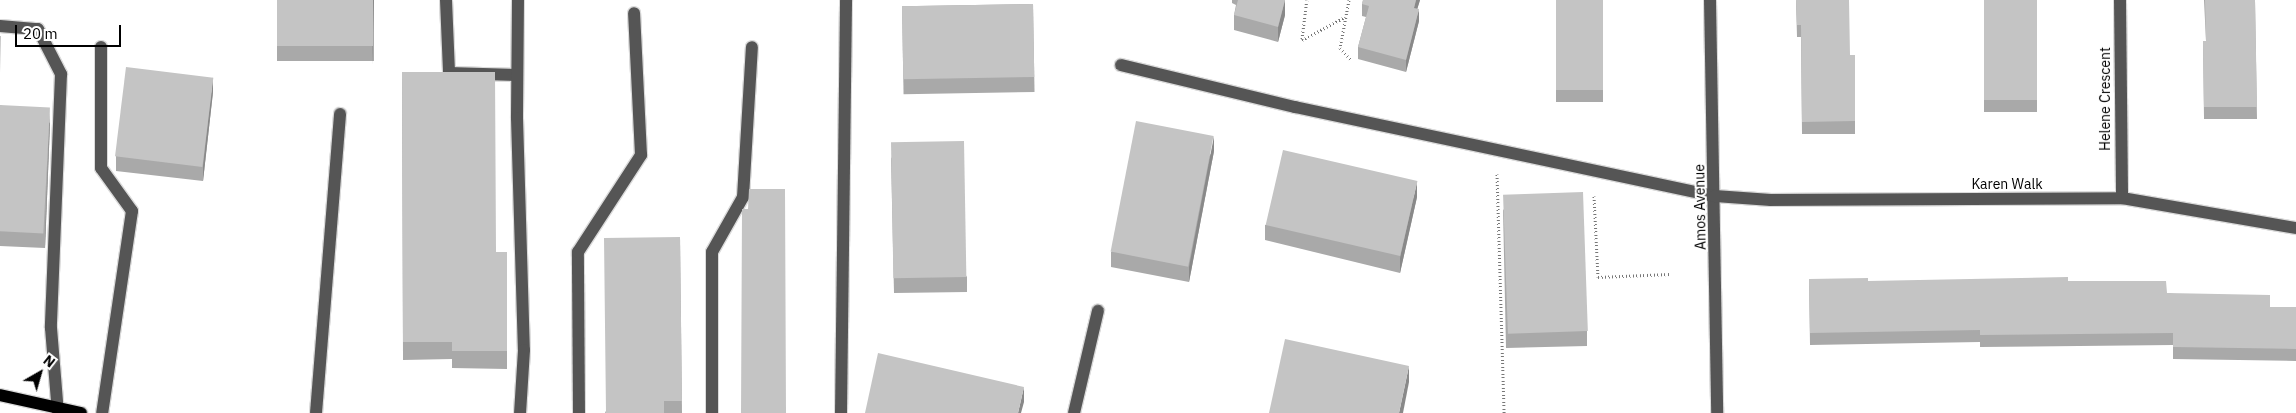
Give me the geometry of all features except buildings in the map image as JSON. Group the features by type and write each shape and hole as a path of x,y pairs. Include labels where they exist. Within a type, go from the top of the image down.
{"main road":[{"path":"0,395 58,410 81,413"}],"street":[{"path":"446,0 449,73 517,75"},
{"path":"518,0 517,75 524,350 520,413"},
{"path":"841,413 846,0"},
{"name":"Amos Avenue","path":"1710,0 1718,413"},
{"name":"Helene Crescent","path":"2120,0 2122,198"},
{"path":"579,413 578,252 640,155 634,13"},
{"path":"0,26 38,29 60,74 51,328 58,410"},
{"path":"101,47 101,168 132,211 102,413"},
{"path":"712,413 712,252 743,197 752,48"},
{"name":"Karen Walk","path":"1121,65 1496,151 1715,196 1771,200 2122,198 2296,228"},
{"path":"316,413 340,114"},
{"path":"1074,413 1098,311"}],"path":[{"path":"1307,0 1302,40 1345,17"},
{"path":"1349,0 1340,48 1351,60"},
{"path":"1496,151 1504,413"},
{"path":"1592,172 1598,277 1670,274"}]}
